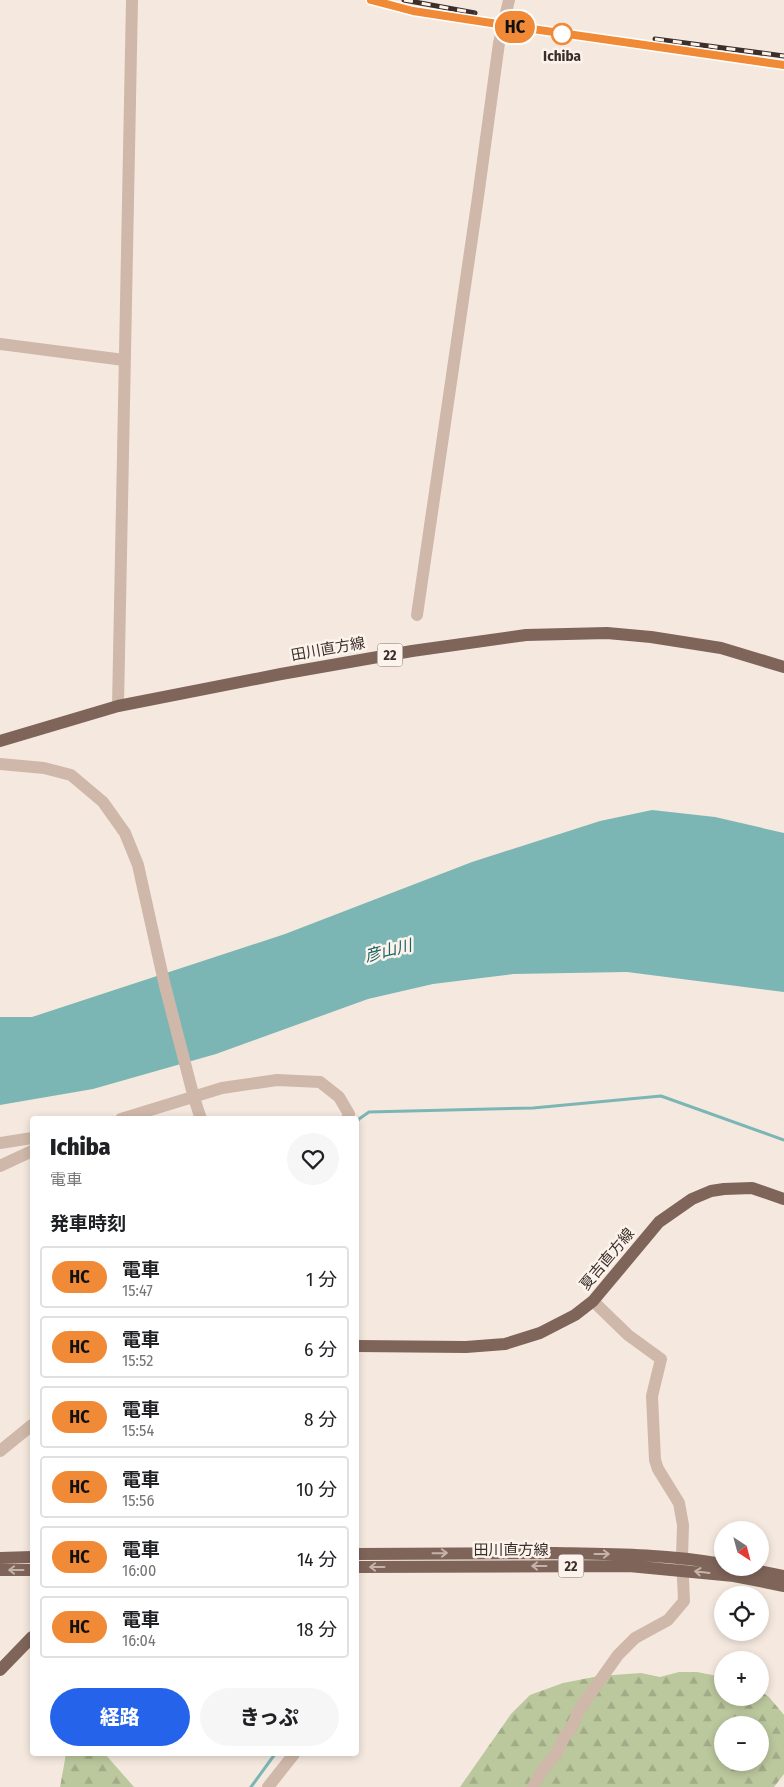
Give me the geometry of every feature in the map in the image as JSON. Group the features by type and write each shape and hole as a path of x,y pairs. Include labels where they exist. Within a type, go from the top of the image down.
{"main road":[{"name":"田川直方線","path":"0,741 118,706 412,651 526,635 607,633 651,637 721,648 784,667"},
{"name":"夏吉直方線","path":"359,1346 466,1347 505,1344 540,1333 575,1315 593,1302 659,1222 692,1199 724,1188 752,1188 784,1198"},
{"name":"田川直方線","path":"359,1554 596,1554 682,1563 714,1564"},
{"path":"0,1558 30,1558"},
{"name":"田川直方線","path":"359,1567 629,1566 682,1563 784,1586"},
{"path":"0,1570 30,1570"},
{"path":"769,1573 784,1576"},
{"path":"0,1670 30,1640"}],"street":[{"path":"118,706 132,0"},
{"path":"417,615 478,197 498,42 509,0"},
{"path":"0,344 124,360"},
{"path":"0,764 44,768 71,775 103,802 125,833 138,865 164,982 200,1116"},
{"path":"131,1116 222,1088 277,1080 320,1082 339,1097 349,1114 348,1116"},
{"path":"0,1143 30,1138"},
{"path":"0,1166 30,1152"},
{"path":"533,1787 542,1771 557,1753 564,1737 571,1729 578,1710 618,1655 635,1638 668,1620 684,1601 682,1563 684,1525 679,1504 658,1469 655,1460 652,1396 662,1359 628,1335 593,1302"},
{"path":"0,1451 30,1427"},
{"path":"268,1787 292,1756"}],"green space":[{"path":"679,1672 697,1672 714,1675 714,1706 769,1706 769,1697 784,1715 784,1774 774,1787 460,1787 511,1714 530,1695 563,1683 599,1676 641,1673 660,1677"},
{"path":"66,1756 107,1756 134,1787 60,1787"}],"water":[{"name":"彦山川","path":"652,810 715,817 784,833 784,992 627,972 513,974 433,984 368,999 216,1054 93,1089 0,1105 0,1017 32,1017 285,934 472,862 600,821"}],"waterway":[{"path":"359,1119 369,1112 533,1108 661,1096 784,1140"},
{"path":"251,1787 274,1756"}],"railway":[{"path":"372,0 413,11 784,65"},
{"path":"404,0 475,13"},
{"path":"655,39 784,56"}],"train":[{"name":"HC","path":"371,0 413,11 784,65"}],"place":[{"name":"Ichiba","path":"562,34"}]}
